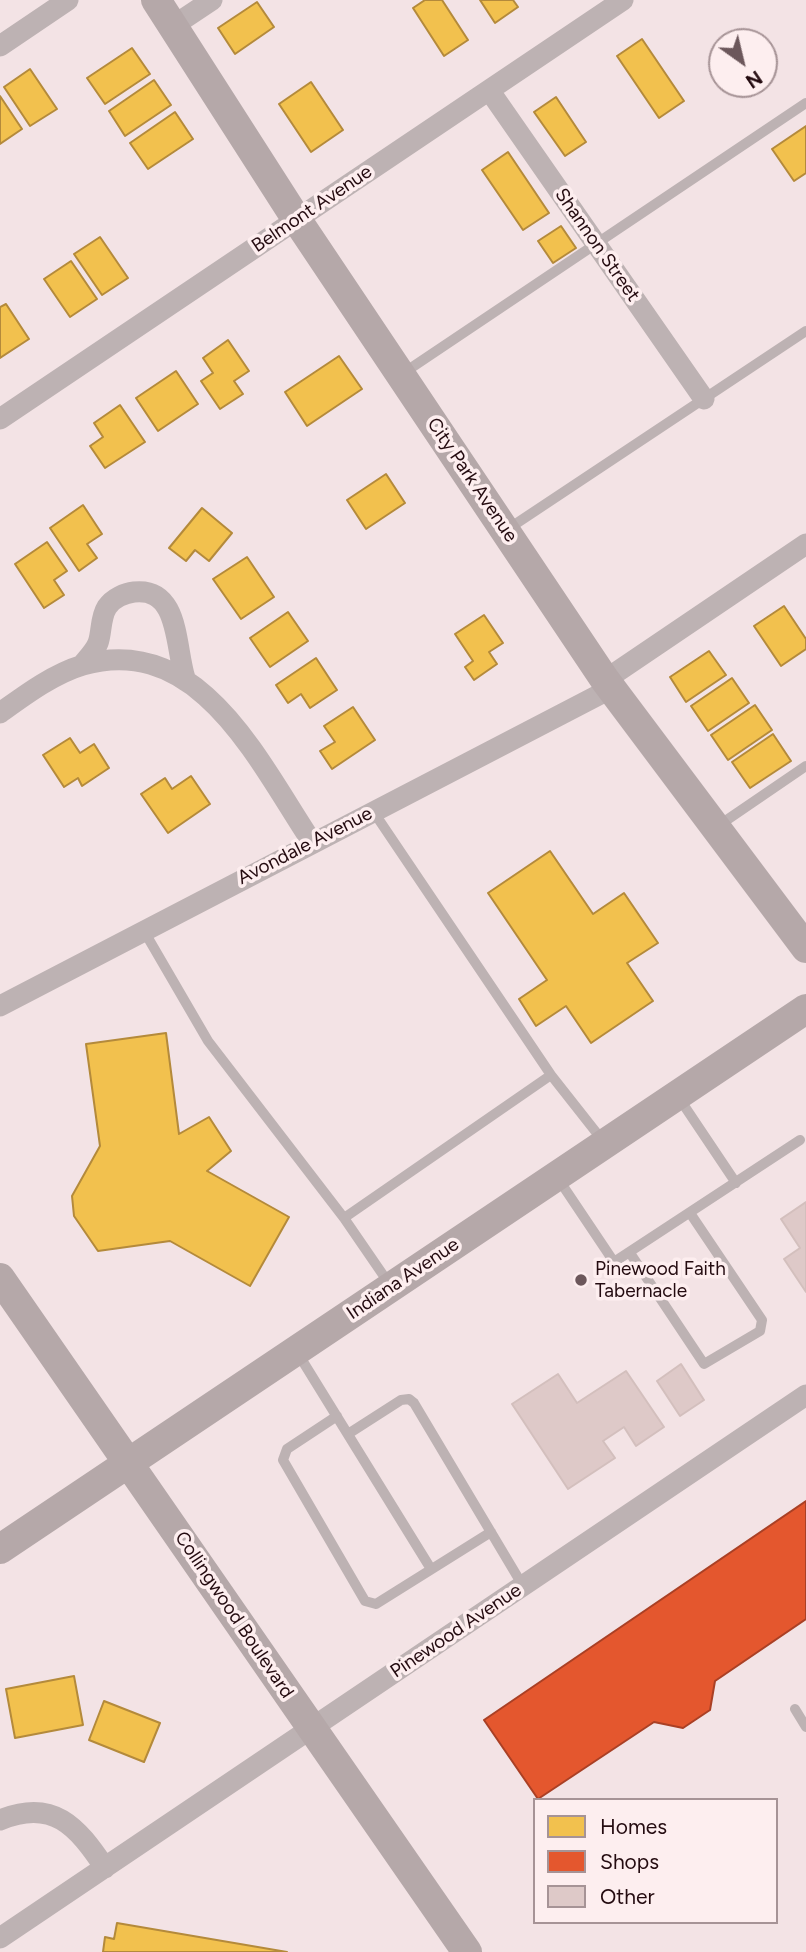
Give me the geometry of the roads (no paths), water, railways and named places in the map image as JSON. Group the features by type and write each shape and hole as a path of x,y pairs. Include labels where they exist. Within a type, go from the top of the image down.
{"street":[{"path":"0,46 68,0"},
{"name":"City Park Avenue","path":"156,0 297,220 608,684 806,948"},
{"path":"173,26 212,0"},
{"name":"Belmont Avenue","path":"0,419 623,0"},
{"name":"Shannon Street","path":"489,90 704,399"},
{"name":"Avondale Avenue","path":"0,1006 373,811 608,684 806,544"},
{"path":"82,665 98,643 108,606 125,593 148,591 165,601 175,621 176,642 186,678"},
{"path":"0,713 32,691 82,665 110,661 164,668 186,678 220,709 236,728 312,842"},
{"name":"Indiana Avenue","path":"0,1549 806,1009"},
{"name":"Collingwood Boulevard","path":"0,1278 467,1952"},
{"name":"Pinewood Avenue","path":"0,1938 806,1395"},
{"path":"0,1820 28,1812 54,1815 79,1832 105,1868"}],"lane":[{"path":"401,375 806,103"},
{"path":"505,531 806,331"},
{"path":"714,828 806,766"},
{"path":"373,811 551,1075 605,1144"},
{"path":"144,931 208,1041 344,1218 391,1286"},
{"path":"344,1218 551,1075"},
{"path":"677,1095 736,1183"},
{"path":"557,1177 614,1262 800,1140"},
{"path":"630,1253 704,1364 760,1331 762,1320 690,1213"},
{"path":"296,1350 431,1569"},
{"path":"348,1434 401,1400 409,1399 414,1403 523,1586"},
{"path":"337,1416 287,1449 284,1460 365,1601 376,1604 491,1532"},
{"path":"795,1709 806,1727"}],"place":[{"name":"Pinewood Faith Tabernacle","path":"581,1280"}]}
